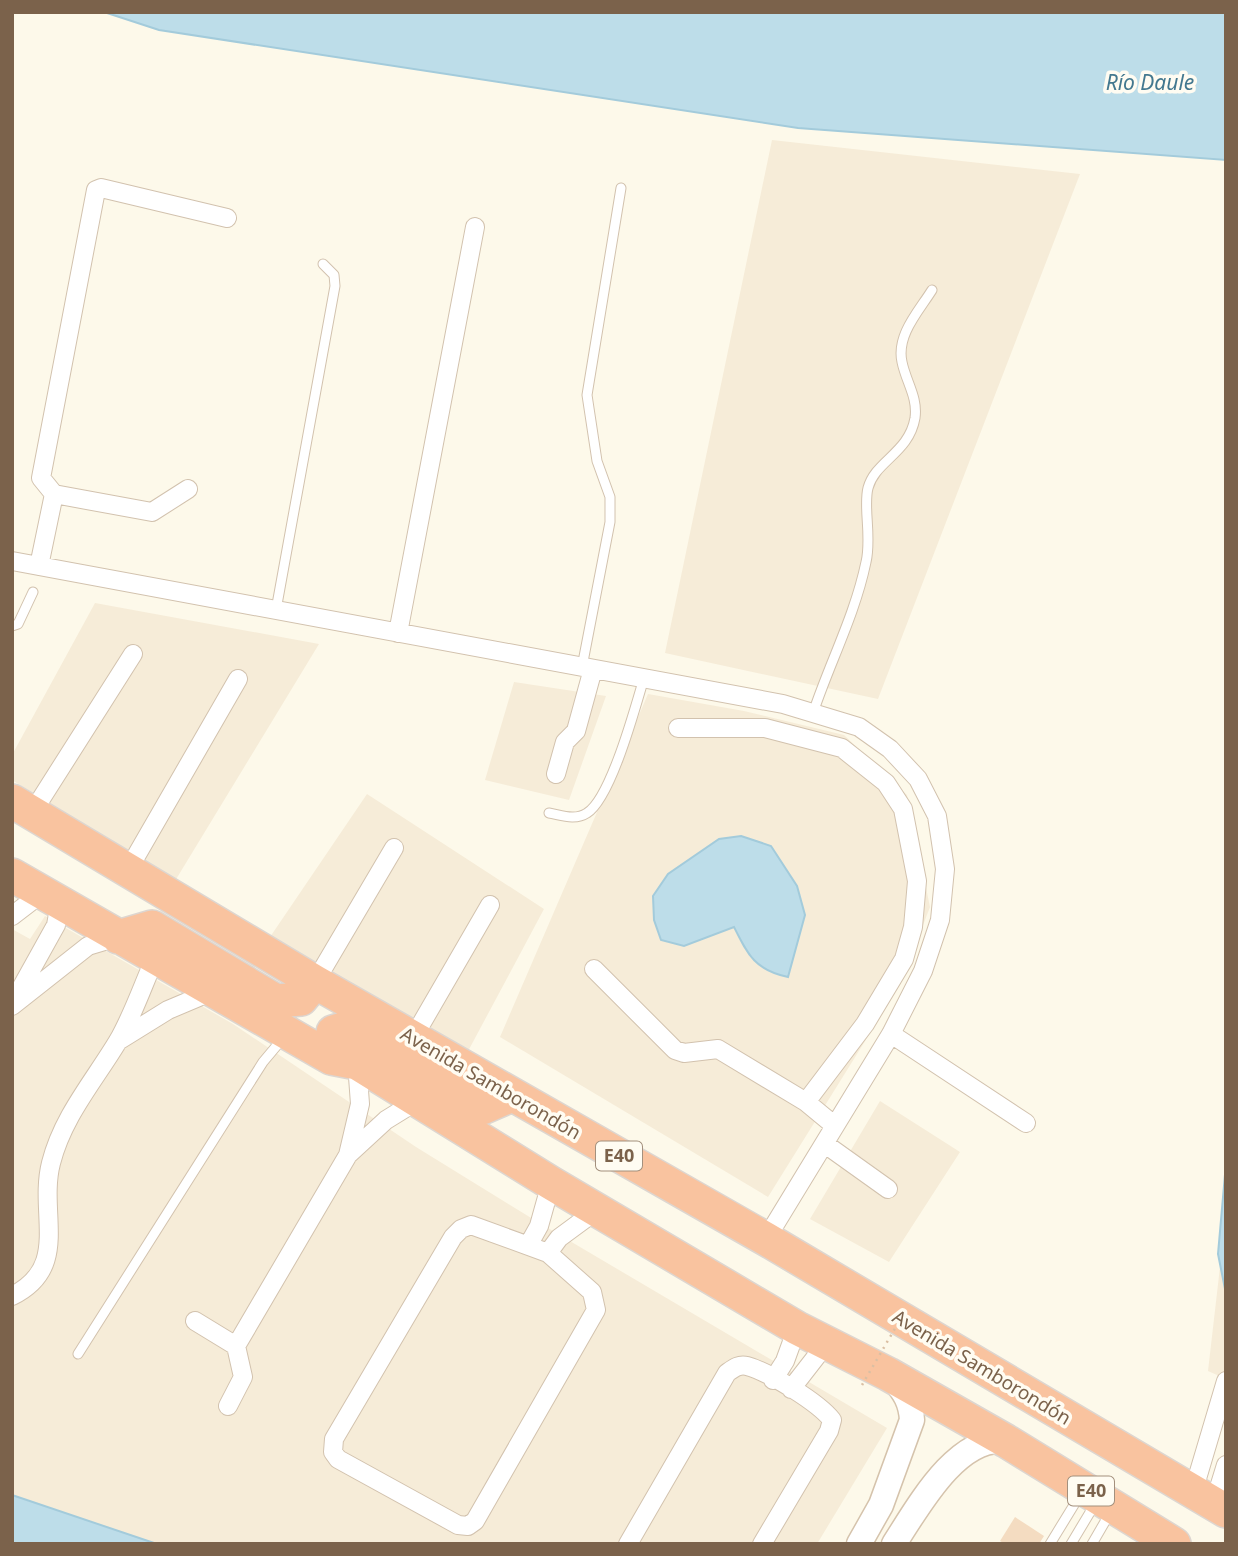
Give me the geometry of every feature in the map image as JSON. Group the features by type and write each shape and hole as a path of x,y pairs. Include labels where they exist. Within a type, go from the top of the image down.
{"highway":[{"name":"Avenida Samborondón","path":"22,807 315,982 766,1239 1211,1502"},
{"name":"E40","path":"12,875 287,1033 420,1100 551,1183 826,1344 875,1379 1006,1441 1174,1544"},
{"path":"118,937 152,927 276,1001 301,999 315,982"},
{"path":"344,1060 333,1031 346,1028 482,1108 512,1095"}],"street":[{"path":"188,489 152,512 54,494 41,478 96,190 101,188 227,218"},
{"path":"398,633 475,227"},
{"path":"39,566 54,494"},
{"path":"12,561 783,704 859,727 890,749 918,779 937,816 945,869 940,920 923,971 891,1034 766,1239"},
{"path":"22,807 133,654"},
{"path":"556,774 565,742 576,732 587,668"},
{"path":"128,870 238,679"},
{"path":"678,728 765,728 842,748 886,783 903,809 917,881 913,928 904,959 865,1024 806,1102"},
{"path":"315,982 394,848"},
{"path":"12,916 51,898 56,925 12,1004"},
{"path":"412,1038 490,905"},
{"path":"12,1004 88,946 118,937"},
{"path":"12,1296 30,1287 45,1268 49,1246 51,1163 79,1099 118,1041 155,958"},
{"path":"594,969 676,1049 684,1053 718,1049 806,1102 835,1126"},
{"path":"118,1041 174,1006 213,991"},
{"path":"891,1034 1026,1123"},
{"path":"344,1060 359,1104 348,1155"},
{"path":"228,1406 243,1377 236,1346 348,1155 386,1120 420,1100"},
{"path":"825,1144 888,1189"},
{"path":"529,1244 539,1226 551,1183"},
{"path":"548,1254 559,1238 597,1210"},
{"path":"471,1225 529,1244 548,1254 592,1292 596,1310 475,1521 468,1526 458,1525 338,1459 333,1452 334,1439 460,1229 471,1225"},
{"path":"195,1321 236,1346"},
{"path":"773,1380 785,1361 797,1328"},
{"path":"791,1390 826,1344"},
{"path":"628,1544 727,1373 737,1366 747,1366 791,1390 827,1413 832,1420 829,1431 762,1544"},
{"path":"859,1544 881,1505 912,1420 905,1392 875,1379"},
{"path":"1211,1502 1226,1381"},
{"path":"894,1544 912,1516 963,1454 991,1440 1006,1441"},
{"path":"1211,1502 1226,1465"}],"lane":[{"path":"587,668 610,522 610,497 597,461 587,395 621,188"},
{"path":"276,610 335,286 334,275 323,264"},
{"path":"813,713 827,671 846,632 862,580 870,535 866,500 871,480 904,446 910,435 915,417 914,393 902,362 901,349 904,337 932,290"},
{"path":"12,626 18,624 33,592"},
{"path":"549,813 579,816 587,813 600,798 629,729 644,678"},
{"path":"78,1354 264,1062 287,1033"},
{"path":"1050,1544 1100,1497"},
{"path":"1071,1544 1100,1497"},
{"path":"1092,1544 1100,1497"}],"path":[{"path":"875,1379 907,1308"}],"shaded area":[{"path":"772,140 1080,174 878,699 665,653"},
{"path":"95,603 319,644 175,881 12,780 12,755"},
{"path":"514,682 606,696 569,800 485,780"},
{"path":"648,694 744,711 844,735 907,795 930,907 900,985 768,1197 500,1037"},
{"path":"367,794 544,909 466,1055 268,940"},
{"path":"45,916 233,1024 416,1147 541,1224 887,1428 817,1544 157,1544 12,1495 12,929 30,939"},
{"path":"880,1101 960,1152 889,1262 810,1219"},
{"path":"1226,1215 1226,1379 1208,1371"}],"water":[{"name":"Río Daule","path":"104,12 1226,12 1226,160 798,128 159,30"},
{"path":"741,836 771,846 797,886 805,915 788,977 768,970 754,960 734,927 684,946 661,940 654,920 653,896 668,874 719,839"},
{"path":"1226,1163 1226,1288 1225,1289 1218,1254"},
{"path":"12,1495 157,1544 12,1544"}],"building":[{"path":"1015,1517 1044,1536 1039,1544 1005,1544 1000,1541"}]}
